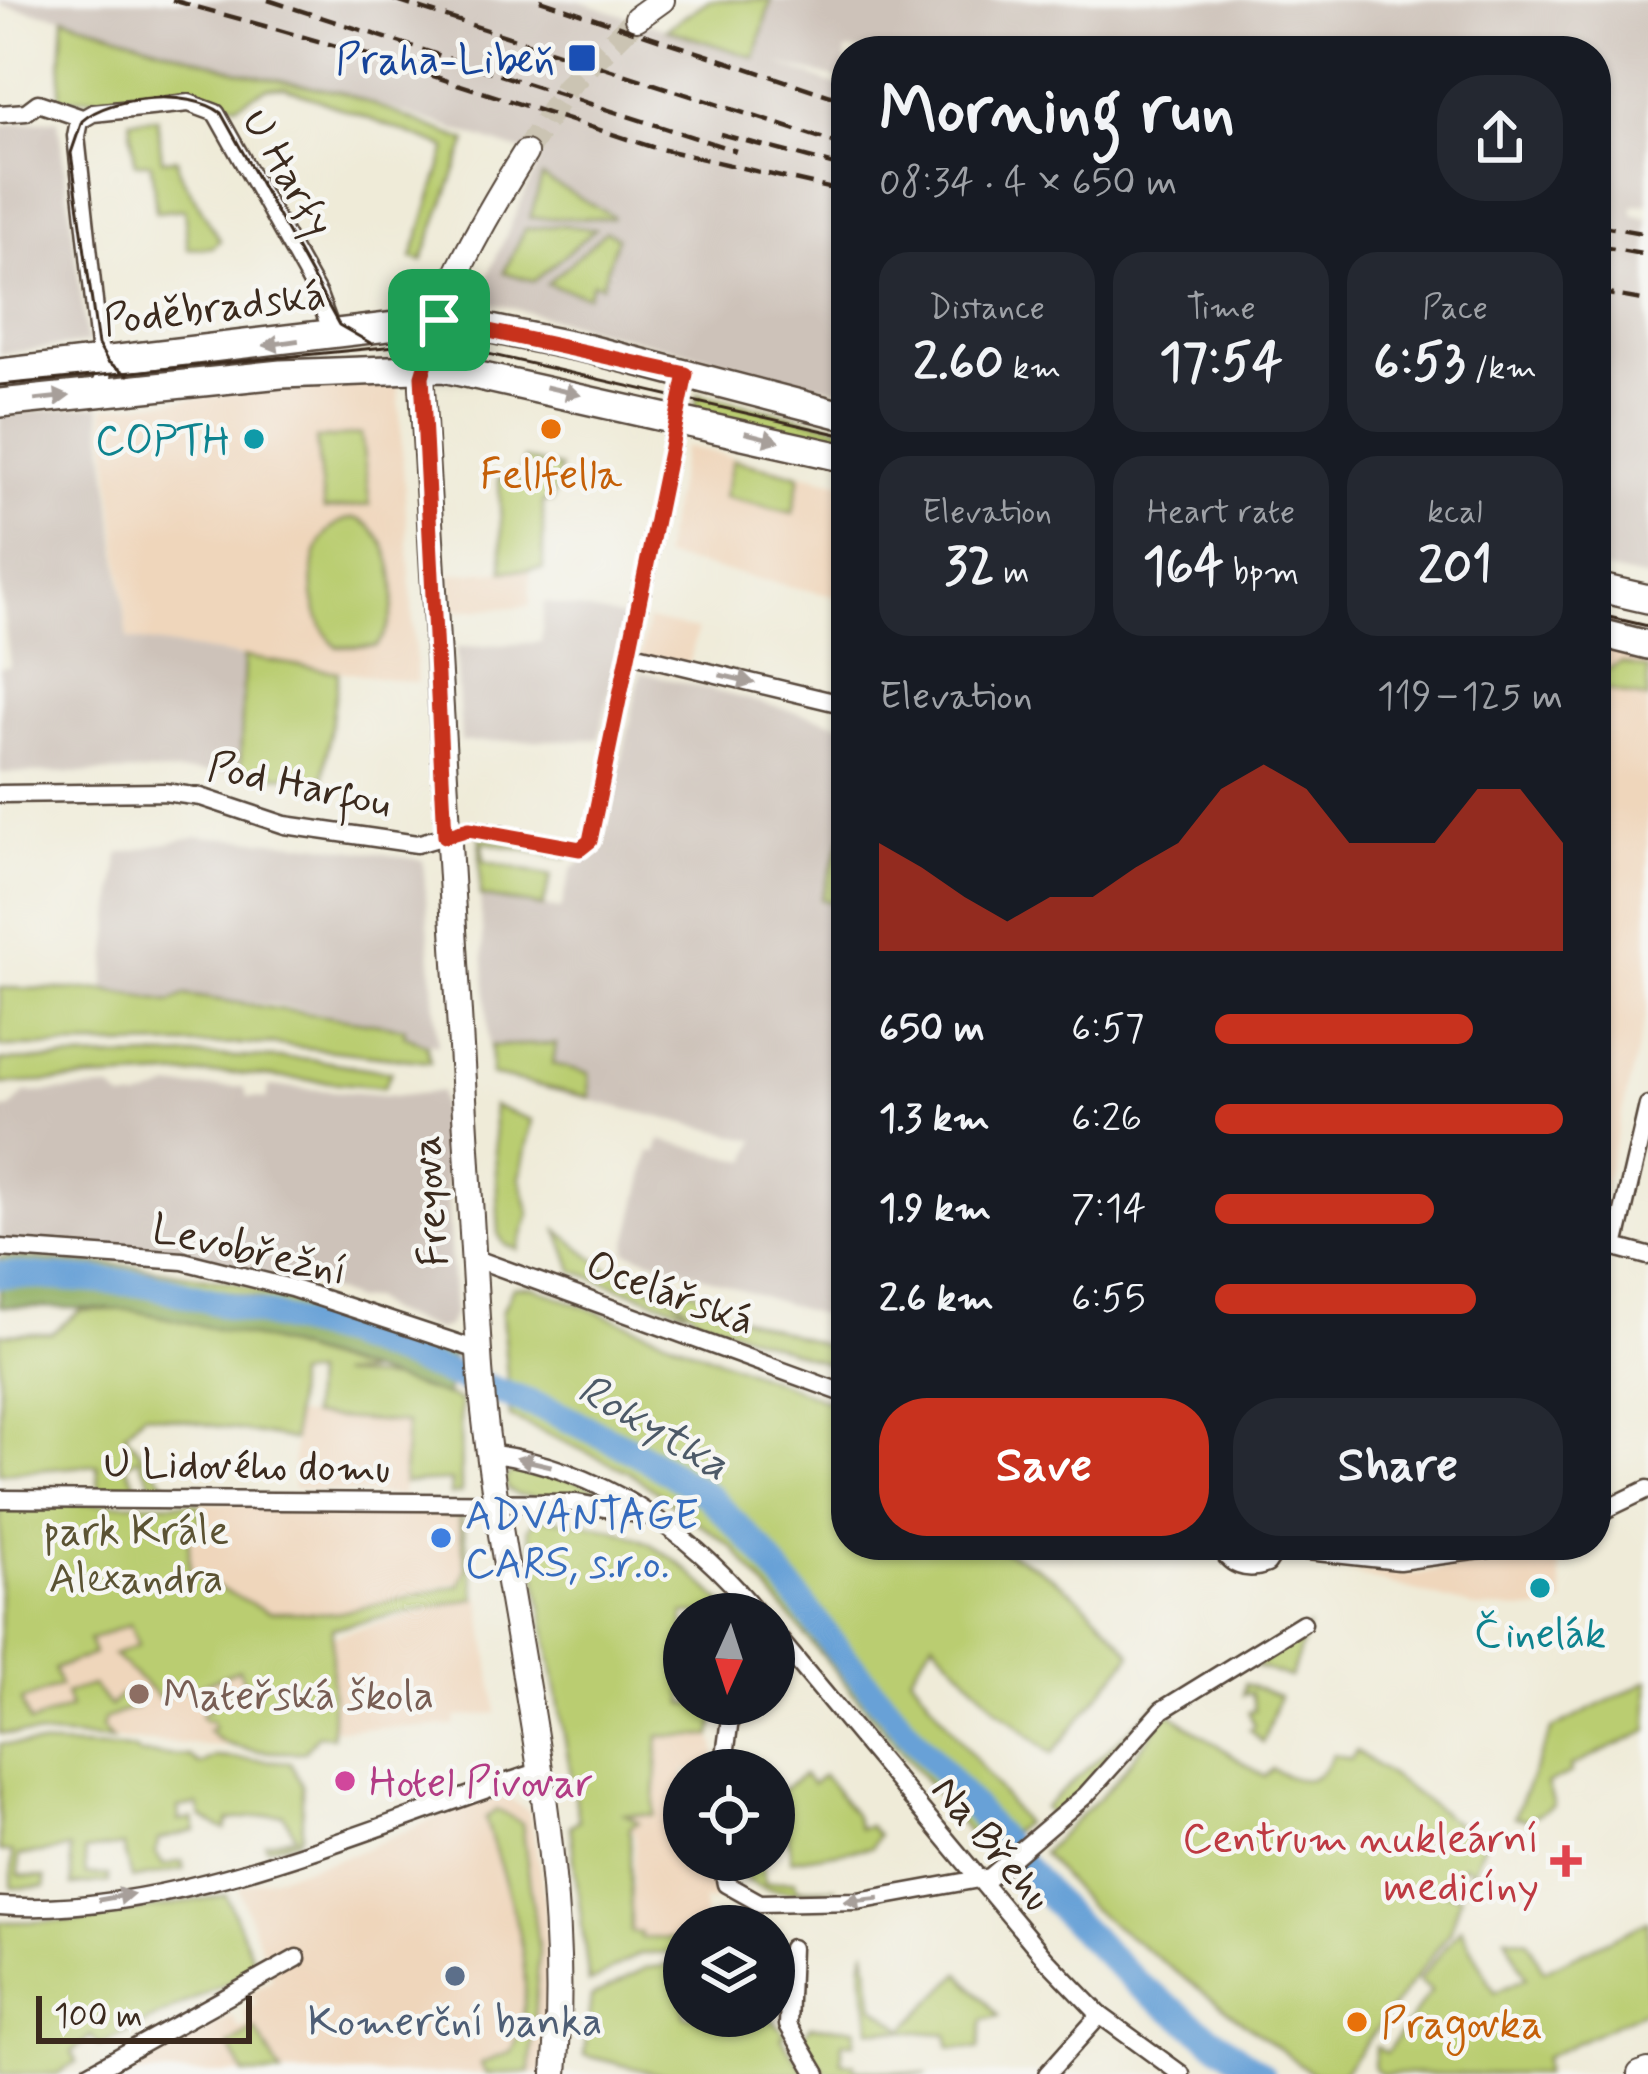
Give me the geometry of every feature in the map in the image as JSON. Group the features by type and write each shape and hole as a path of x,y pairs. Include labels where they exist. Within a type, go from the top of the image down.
{"main road":[{"path":"637,18 662,0"},
{"name":"Freyova","path":"525,153 492,206 422,367 471,1257 493,1505 560,1934 554,2074"},
{"path":"439,320 686,374 831,412"},
{"name":"Poděbradská","path":"0,374 439,320"},
{"name":"Poděbradská","path":"0,403 422,367 470,371 831,454"},
{"path":"1611,590 1648,599"},
{"path":"1611,636 1648,645"}],"street":[{"path":"0,114 26,112 38,103 79,122 104,392"},
{"name":"U Harfy","path":"79,122 189,103 212,110 318,295 333,335"},
{"path":"686,374 628,653 831,701"},
{"name":"Pod Harfou","path":"0,794 164,792 201,797 285,825 417,844 469,829 580,849 590,841 628,653"},
{"path":"1648,1105 1615,1247 1648,1256"},
{"name":"Levobřežní","path":"0,1248 184,1261 291,1288 479,1359"},
{"name":"Ocelářská","path":"471,1257 831,1389"},
{"path":"487,1453 548,1464 610,1487 700,1551 739,1593"},
{"path":"1611,1507 1648,1489"},
{"name":"U Lidového domu","path":"0,1499 157,1496 493,1505"},
{"path":"493,1505 577,1503 653,1517"},
{"path":"1229,1560 1247,1568 1270,1560"},
{"path":"730,1881 736,1894 760,1903 858,1901 977,1882 1004,1866 1086,1796 1162,1710 1303,1623"},
{"name":"Na Břehu","path":"795,1672 977,1882 1100,2014 1181,2074"},
{"path":"0,1906 60,1906 221,1876 312,1852 538,1772"},
{"path":"88,2074 298,1958"},
{"path":"1047,2074 1100,2014"},
{"path":"795,2037 817,2074"}],"shaded area":[{"path":"0,0 577,0 755,58 771,0 1648,0 1648,204 1633,206 1633,215 1648,219 1648,579 1611,571 1611,36 831,36 831,77 776,63 831,83 831,388 487,302 480,293 541,158 344,93 237,71 64,17 0,5"},
{"path":"58,119 87,343 0,354 0,125"},
{"path":"392,379 398,386 417,683 128,639 104,407"},
{"path":"100,405 128,639 244,657 240,772 0,773 0,668 10,666 0,583 0,414"},
{"path":"684,446 831,480 831,596 662,557"},
{"path":"530,569 530,606 453,611 451,574"},
{"path":"544,602 625,618 599,739 461,742 456,648 541,642"},
{"path":"648,620 697,630 687,676 638,667"},
{"path":"1611,647 1648,656 1648,1007 1611,1159"},
{"path":"641,672 831,721 831,1319 626,1251 650,1152 657,1153 660,1140 748,1161 756,1140 522,1084 532,1044 489,1045 480,896 561,909 572,869 603,844"},
{"path":"197,836 316,844 423,860 438,1045 403,1035 405,1028 270,1004 184,997 170,1002 104,990 119,854"},
{"path":"269,1086 399,1096 441,1091 454,1313 447,1327 437,1330 386,1311 371,1299 354,1300 295,1276 274,1276 167,1247 120,1251 0,1242 0,1109 11,1108 25,1093 110,1089 123,1100 140,1100 171,1088 244,1087 248,1097 266,1099"},
{"path":"294,1415 406,1423 402,1496 293,1488"},
{"path":"199,1503 443,1510 443,1515 458,1515 466,1580 337,1613 269,1612 190,1575 188,1527"},
{"path":"1491,1560 1558,1560 1564,1604 1542,1610 1479,1609 1347,1572 1417,1575"},
{"name":"Mateřská škola","path":"0,1579 272,1646 277,1749 0,1733"},
{"path":"480,1597 497,1713 456,1717 455,1726 332,1729 332,1636"},
{"path":"659,1736 712,1736 716,1749 663,1749 663,1881 714,1881 713,1902 663,1905 663,1939 641,1938 631,1932 635,1835 623,1813 654,1815"},
{"path":"507,1798 529,1811 544,1894 549,1988 542,2074 121,2074 233,2016 239,2030 249,2026 244,2012 256,2004 249,1993 273,1979 238,1887 351,1855 469,1804"}],"green space":[{"path":"709,0 771,0 755,58 666,29"},
{"path":"64,17 237,71 344,93 467,141 422,261 412,258 447,148 285,87 267,88 237,104 182,95 59,99"},
{"path":"157,118 162,160 177,159 179,172 220,240 213,247 188,249 184,209 156,212 151,163 135,163 130,120"},
{"path":"542,177 613,216 612,218 530,218"},
{"path":"562,225 595,229 534,281 504,272 525,229"},
{"path":"606,231 617,237 602,285 592,282 588,296 547,284"},
{"path":"698,394 831,425 831,446 694,414"},
{"path":"361,434 370,505 324,510 316,439"},
{"path":"524,459 560,468 552,502 543,501 543,569 503,571 499,478 519,481"},
{"path":"733,460 800,475 793,513 724,497"},
{"path":"354,518 381,539 389,556 392,615 376,646 337,647 318,616 312,575 324,537 336,525"},
{"path":"244,657 339,672 323,779 240,772"},
{"path":"1621,663 1648,669 1648,699 1611,690 1611,668"},
{"path":"480,836 568,854 566,858 483,842 484,861 551,876 543,907 480,896"},
{"path":"831,869 831,902 821,899"},
{"path":"0,988 104,990 170,1002 185,995 405,1028 404,1035 427,1045 430,1062 273,1044 0,1047"},
{"path":"556,1044 553,1064 589,1073 590,1097 491,1075 491,1046"},
{"path":"200,1056 309,1059 391,1072 384,1087 232,1073 0,1084 0,1061"},
{"path":"493,1106 532,1120 520,1178 530,1214 518,1250 504,1244 499,1235"},
{"path":"558,1230 609,1270 672,1296 686,1311 574,1271"},
{"path":"0,1257 140,1267 236,1283 451,1355 451,1370 256,1298 137,1273 0,1268"},
{"path":"0,1268 137,1273 256,1298 451,1370 446,1396 269,1341 132,1310 0,1306"},
{"path":"622,1274 673,1291 676,1285 707,1295 705,1305 831,1348 831,1366 696,1316 673,1295"},
{"path":"513,1287 533,1287 831,1402 831,1560 1023,1560 1063,1585 1132,1654 1052,1754 1000,1711 933,1640 911,1675 1024,1823 985,1852 795,1623 795,1593 770,1593 733,1548 629,1472 510,1417 502,1312"},
{"path":"132,1309 269,1341 367,1373 337,1375 409,1381 460,1401 461,1493 450,1495 451,1481 403,1483 406,1423 310,1416 312,1374 295,1376 293,1440 144,1413 125,1433 168,1487 154,1487 138,1458 126,1465 138,1488 99,1489 97,1465 0,1473 0,1334 52,1333 80,1311"},
{"path":"516,1467 581,1482 615,1503 517,1495 507,1489 505,1479"},
{"name":"park Krále Alexandra","path":"199,1503 200,1527 188,1527 190,1574 269,1612 337,1613 460,1585 466,1569 458,1516 445,1517 443,1510 461,1512 476,1598 332,1628 332,1736 317,1735 304,1752 239,1747 208,1730 214,1728 211,1720 205,1721 201,1714 210,1710 208,1704 247,1690 239,1669 190,1690 176,1686 177,1692 160,1698 113,1655 138,1646 130,1624 89,1640 94,1654 54,1669 60,1686 21,1701 30,1723 70,1708 65,1694 92,1685 110,1706 122,1694 136,1707 104,1719 101,1728 112,1740 0,1733 0,1504"},
{"path":"538,1518 625,1533 667,1555 712,1593 663,1593 663,1725 714,1725 712,1736 659,1736 654,1815 625,1814 638,1822 630,1827 631,1932 641,1933 641,1938 663,1939 663,1953 639,1954 589,1983 570,1826 579,1820 528,1528"},
{"path":"1307,1629 1290,1678 1255,1666"},
{"path":"1648,1681 1648,1731 1570,1767 1571,1773 1547,1784 1554,1805 1527,1820 1514,1817 1552,1729"},
{"path":"1245,1684 1279,1696 1263,1743 1249,1729 1254,1726 1249,1712 1255,1710 1251,1693 1243,1695"},
{"path":"1161,1701 1087,1787 1052,1816 1044,1808"},
{"path":"1168,1712 1265,1777 1273,1769 1292,1778 1315,1777 1333,1754 1351,1759 1356,1751 1484,1843 1466,1889 1461,1885 1472,1870 1464,1864 1445,1892 1461,1896 1450,1932 1342,2074 1313,2074 1088,1906 1042,1853 1114,1783"},
{"path":"0,1744 133,1749 139,1754 189,1756 200,1765 215,1757 290,1762 302,1785 302,1834 298,1840 267,1848 265,1843 296,1836 283,1814 229,1820 225,1830 201,1817 198,1805 178,1808 179,1821 193,1819 196,1831 158,1840 156,1853 163,1865 182,1861 184,1869 131,1879 123,1846 84,1851 86,1875 108,1875 109,1882 72,1886 70,1849 18,1856 19,1875 45,1878 45,1887 12,1888 12,1853 0,1851"},
{"path":"803,1775 812,1784 823,1775 854,1814 859,1828 869,1826 878,1836 872,1847 795,1859 795,1781"},
{"path":"497,1810 522,1823 539,1954 530,2072 486,2074 480,2064 512,2052 525,1996 519,1935 485,1818"},
{"path":"749,1881 795,1881 797,1889 836,1888 785,1891"},
{"path":"226,1895 257,1968 99,2046 91,2036 72,2052 77,2061 57,2074 0,2074 0,1922 80,1921"},
{"path":"1648,1921 1648,2009 1544,2058 1544,2074 1381,2074 1374,2068 1375,2046 1386,2053 1431,1991 1418,1981 1461,1928 1495,1992 1526,1978 1505,1936 1528,1940 1543,1971"},
{"path":"866,1951 874,2006 904,2029 960,1973 999,2016 983,2020 979,2049 950,2048 947,2034 870,2029 863,1969"},
{"path":"663,1966 663,2037 782,2037 807,2074 658,2074 584,2055 591,1997 646,1968"},
{"path":"811,2026 856,2028 855,2042 842,2042 841,2062 854,2063 854,2069 928,2074 827,2074 805,2045 804,2034"},
{"path":"256,2029 282,2074 244,2074 229,2045"}],"waterway":[{"name":"Rokytka","path":"0,1274 147,1284 345,1335 551,1411 631,1449 708,1496 761,1550 836,1648 1062,1911 1140,1986 1261,2074"}],"tunnel":[{"path":"525,153 566,88 637,18"}],"tram line":[{"path":"128,375 108,362 98,345 71,153 82,121 95,112 151,98 191,100 221,113 339,325 372,344"},
{"path":"0,385 436,342 831,433"},
{"path":"1611,617 1648,626"}],"railway":[{"path":"172,0 368,55 652,147 831,189"},
{"path":"268,0 736,151"},
{"path":"394,0 831,141"},
{"path":"540,0 831,96"},
{"path":"720,134 831,164"},
{"path":"1611,228 1648,234"},
{"path":"1611,249 1648,255"},
{"path":"1611,295 1648,301"}],"place":[{"name":"Praha-Libeň","path":"582,58"},
{"name":"Fellfella","path":"551,429"},
{"name":"COPTH","path":"254,439"},
{"name":"ADVANTAGE CARS, s.r.o.","path":"441,1538"},
{"name":"Činelák","path":"1540,1588"},
{"name":"Mateřská škola","path":"139,1694"},
{"name":"Hotel Pivovar","path":"345,1781"},
{"name":"Centrum nukleární medicíny","path":"1566,1861"},
{"name":"Komerční banka","path":"455,1976"},
{"name":"Pragovka","path":"1357,2022"}],"route":[{"path":"439,320 466,322 686,374 590,841 580,849 469,829 445,836 422,376 426,347 439,320"}]}
